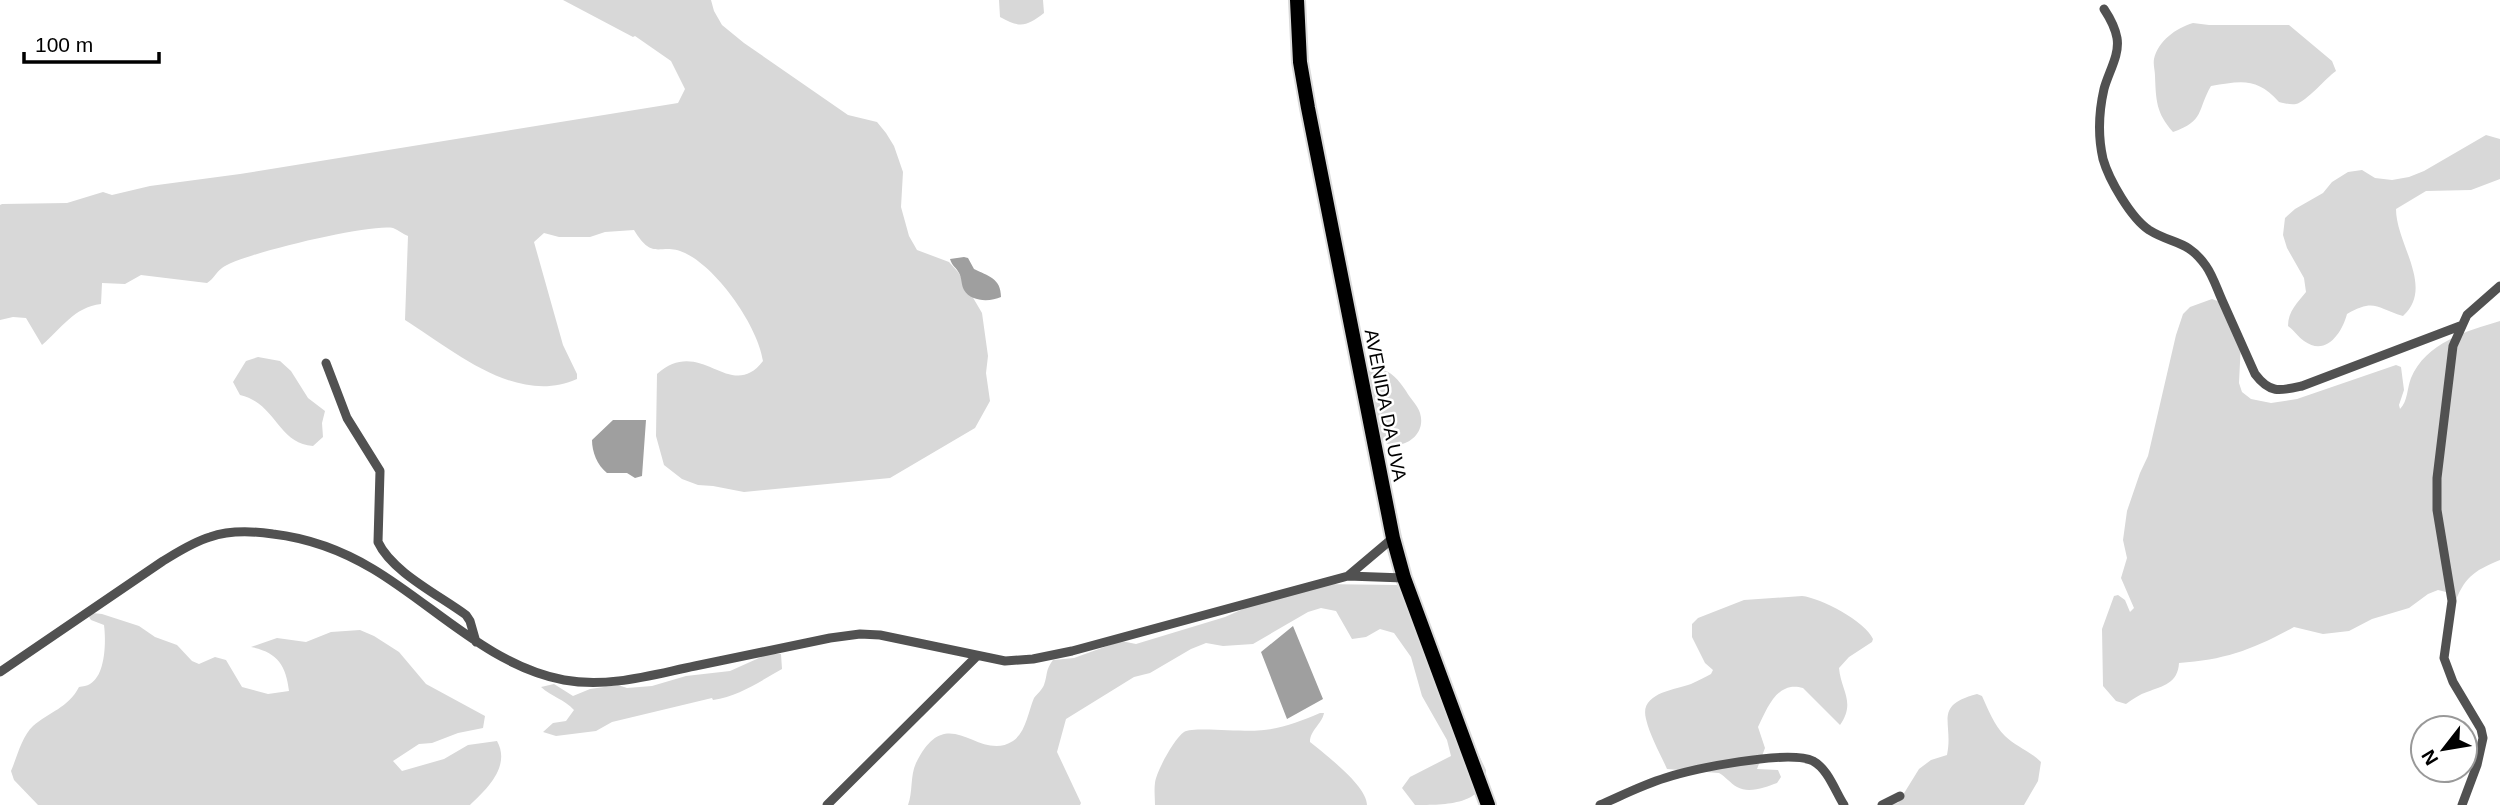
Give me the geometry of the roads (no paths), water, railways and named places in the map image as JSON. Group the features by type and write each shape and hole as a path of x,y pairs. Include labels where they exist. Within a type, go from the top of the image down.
{"main road":[{"name":"AVENIDA DA UVA","path":"1297,0 1300,62 1308,108 1393,538 1404,578 1488,805"}],"street":[{"path":"2104,9 2113,24 2118,41 2104,91 2100,131 2104,160 2117,188 2137,219 2147,229 2182,242 2207,268 2255,374 2263,385 2274,390 2302,386 2460,326"},
{"path":"2462,805 2477,765 2483,738 2481,729 2452,682 2444,658 2452,601 2437,510 2437,478 2453,346 2460,326 2479,303 2500,286"},
{"path":"326,363 347,418 380,471 378,542 381,549 398,568 466,615 476,642"},
{"path":"0,672 191,544 227,533 254,531 284,535 345,555 372,568 476,642 536,671 589,683 642,678 860,634 880,635 976,657 1005,661 1033,659 1072,651 1348,576 1404,578"},
{"path":"1348,576 1393,538"},
{"path":"827,805 976,657"},
{"path":"1600,805 1637,788 1686,772 1774,757 1797,757 1816,763 1823,769 1844,805"},
{"path":"1882,805 1900,796"}]}
